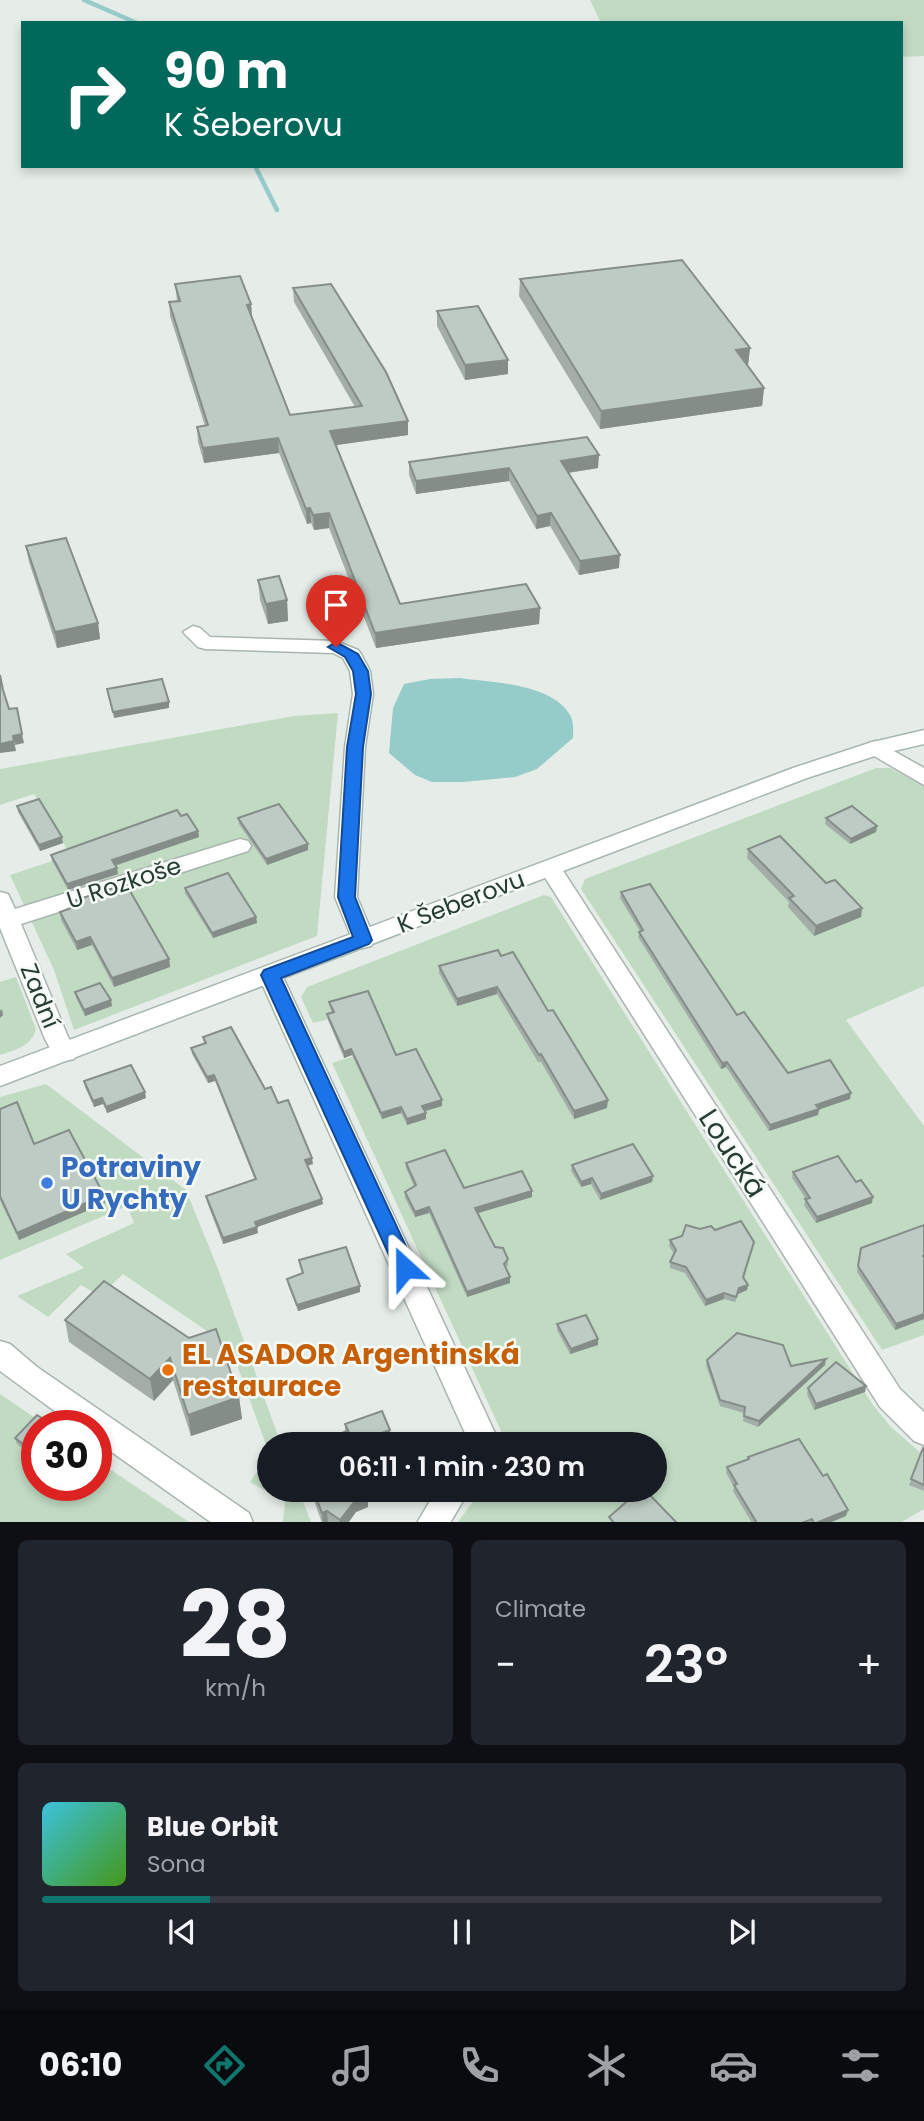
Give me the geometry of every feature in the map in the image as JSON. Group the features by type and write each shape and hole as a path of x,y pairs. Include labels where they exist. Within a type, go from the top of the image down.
{"street":[{"path":"193,632 205,643 336,647 351,654 360,671 363,694 355,747 346,897 363,940"},
{"name":"K Šeberovu","path":"0,1076 800,774 876,748 924,737"},
{"path":"876,748 924,778"},
{"name":"U Rozkoše","path":"4,910 240,846"},
{"name":"Loucká","path":"550,868 890,1398 924,1432"},
{"name":"Zadní","path":"4,910 57,1039 65,1052"},
{"path":"270,975 479,1432"},
{"path":"0,1353 27,1376 238,1522"},
{"path":"432,1522 446,1502"}],"green space":[{"path":"590,0 924,0 924,56 903,57 903,21 600,21"},
{"path":"338,713 317,936 74,1030 54,970 10,875 52,861 64,883 70,854 34,794 0,805 0,769 294,716"},
{"path":"876,768 890,768 924,785 924,986 846,1020 924,1126 924,1335 882,1350 581,889 585,879"},
{"path":"544,895 551,897 873,1405 891,1427 922,1454 910,1485 924,1491 924,1509 902,1522 458,1522 473,1502 667,1502 667,1432 501,1432 332,1063 377,1049 330,1009 334,1018 313,1023 301,997 307,987"},
{"path":"16,977 36,1029 27,1043 0,1055 0,982"},
{"path":"46,1084 186,1190 218,1269 277,1432 261,1432 233,1354 223,1342 123,1274 100,1296 81,1285 48,1317 17,1296 84,1268 66,1254 134,1223 127,1206 0,1260 0,1097"},
{"path":"0,1394 24,1410 21,1410 21,1501 112,1501 112,1471 189,1522 0,1522"},
{"path":"257,1472 257,1486 250,1482"},
{"path":"285,1502 303,1502 311,1522 283,1522"}],"water":[{"path":"460,678 522,687 551,697 563,706 571,717 573,738 537,769 515,777 432,782 415,775 389,753 393,708 404,684 430,679"}],"building":[{"path":"682,260 750,348 736,350 764,388 601,411 520,279"},
{"path":"240,276 251,304 247,305 290,415 362,406 293,288 331,284 386,372 408,421 330,431 400,604 526,584 540,608 375,633 329,513 313,515 310,508 306,509 278,438 203,448 197,427 208,425 169,302 180,301 175,284"},
{"path":"478,306 508,360 465,365 437,311"},
{"path":"587,437 599,455 561,461 620,555 580,561 551,513 537,516 509,468 416,481 409,462"},
{"path":"66,538 98,623 55,632 26,546"},
{"path":"279,576 287,600 266,604 258,580"},
{"path":"0,675 9,709 17,708 22,734 13,736 14,741 0,744"},
{"path":"162,679 169,702 113,712 107,689"},
{"path":"39,799 62,837 39,845 17,806"},
{"path":"279,804 308,844 266,859 238,818"},
{"path":"852,806 877,826 851,839 826,818"},
{"path":"177,810 181,816 187,814 198,831 112,860 117,868 67,884 51,855"},
{"path":"780,836 826,883 835,880 862,908 816,926 789,898 794,896 748,849"},
{"path":"228,873 256,917 212,933 185,888"},
{"path":"126,884 169,959 112,978 90,937 76,942 60,912 79,905 76,900"},
{"path":"650,884 737,1015 744,1012 788,1073 830,1060 851,1093 816,1105 819,1109 770,1125 727,1062 722,1063 639,932 643,930 621,892"},
{"path":"498,950 501,956 513,952 548,1011 553,1010 608,1100 574,1111 497,987 457,999 439,966"},
{"path":"100,983 111,1000 84,1010 75,992"},
{"path":"368,991 396,1055 416,1049 442,1100 422,1106 426,1113 407,1119 401,1107 381,1113 351,1049 344,1052 327,1014 334,1012 329,1002"},
{"path":"231,1027 265,1089 271,1087 278,1103 288,1100 312,1158 305,1160 322,1199 255,1222 257,1227 223,1238 206,1196 256,1179 214,1075 207,1077 191,1048 206,1043 203,1037"},
{"path":"131,1065 145,1092 106,1107 102,1098 93,1101 84,1081"},
{"name":"Potraviny U Rychty","path":"17,1102 34,1144 69,1130 104,1195 17,1233 0,1196 0,1109"},
{"path":"633,1144 653,1176 601,1194 592,1178 581,1182 572,1165"},
{"path":"445,1150 464,1188 522,1171 532,1191 475,1208 495,1247 503,1248 508,1259 504,1264 510,1277 467,1292 429,1207 415,1212 405,1192 416,1185 406,1163"},
{"path":"838,1156 856,1182 861,1180 873,1197 817,1217 805,1199 810,1198 793,1172"},
{"path":"741,1221 754,1242 743,1277 748,1285 739,1288 736,1297 724,1293 706,1300 686,1267 670,1262 676,1250 670,1240 682,1236 686,1225 700,1229 711,1226 715,1230"},
{"path":"924,1225 924,1314 896,1324 858,1266 861,1248"},
{"path":"346,1247 360,1286 297,1305 287,1279 303,1273 299,1260"},
{"name":"EL ASADOR Argentinská restaurace","path":"104,1281 189,1338 216,1329 239,1397 188,1415 170,1358 150,1379 65,1320"},
{"path":"586,1315 598,1339 571,1349 557,1324"},
{"path":"737,1333 783,1345 791,1366 826,1359 759,1421 744,1416 745,1407 720,1400 707,1360"},
{"path":"836,1362 866,1386 816,1404 808,1388"},
{"path":"382,1411 390,1430 349,1432 345,1424"},
{"path":"21,1432 21,1442 15,1438"},
{"path":"799,1439 823,1476 827,1474 848,1510 818,1522 812,1519 804,1522 756,1522 734,1485 737,1484 727,1467 749,1459 748,1457"},
{"path":"924,1449 924,1485 911,1479"},
{"path":"318,1502 354,1502 340,1520 327,1511 322,1513"},
{"path":"626,1502 657,1502 676,1522 613,1522 609,1517"}],"waterway":[{"path":"84,0 132,21"},
{"path":"256,168 277,210"}],"place":[{"name":"Potraviny U Rychty","path":"47,1183"},
{"name":"EL ASADOR Argentinská restaurace","path":"168,1370"}],"route":[{"path":"336,647 351,654 360,671 363,694 355,747 346,897 355,926 363,940 270,975 405,1268"}]}
